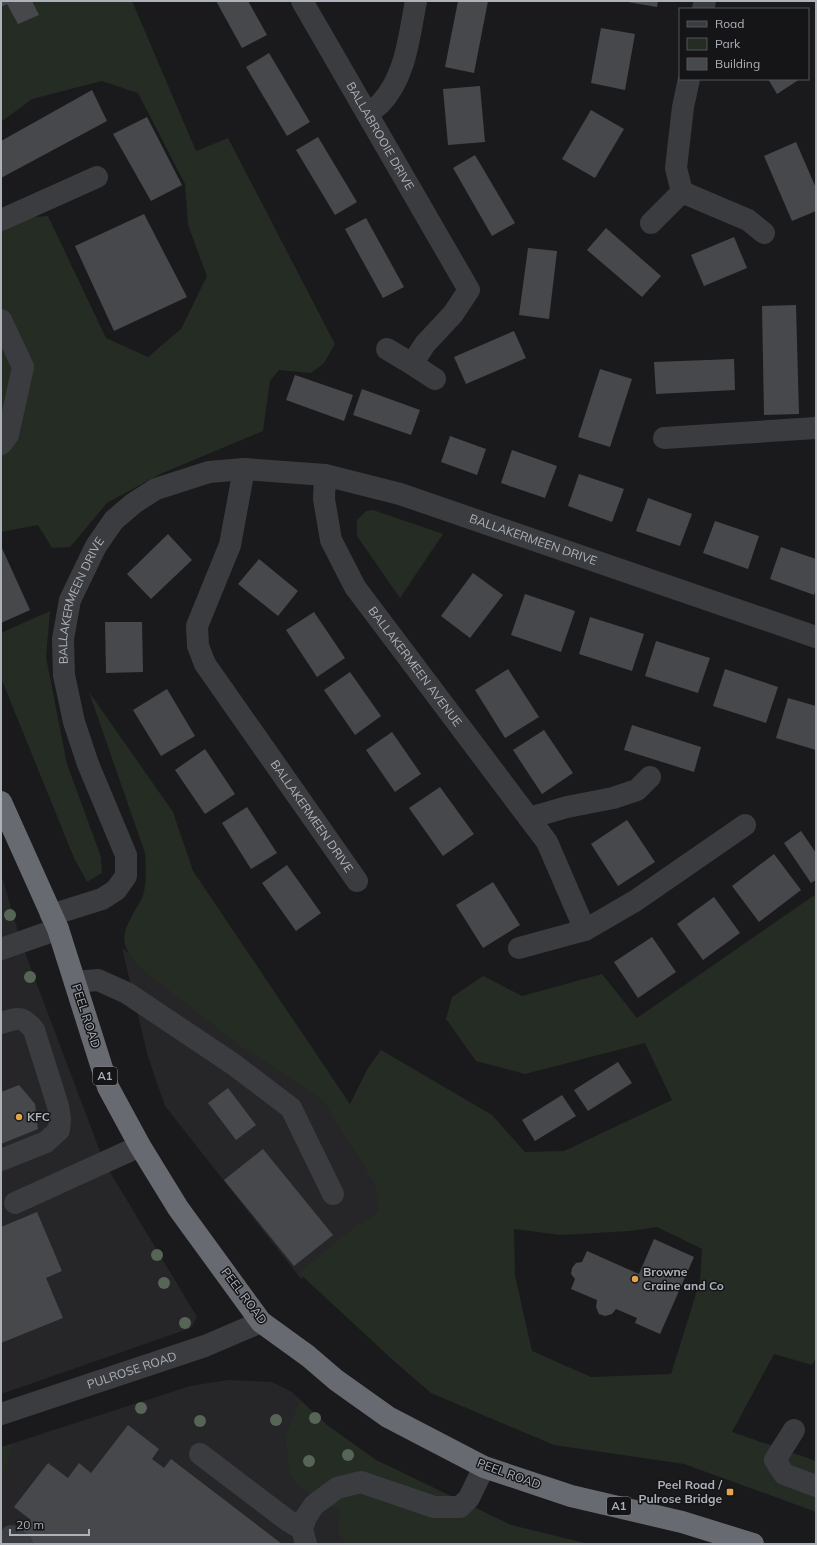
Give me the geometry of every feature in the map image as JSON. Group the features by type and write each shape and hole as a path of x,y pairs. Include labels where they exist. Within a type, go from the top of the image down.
{"highway":[{"name":"PEEL ROAD","path":"1,802 54,922 75,982 108,1087 140,1146 178,1208 261,1322 308,1356 336,1380 388,1417 484,1467 571,1496 682,1522 736,1537 753,1544"}],"street":[{"name":"BALLABROOIE DRIVE","path":"302,1 469,290 453,314 425,344 412,364"},
{"path":"367,113 379,105 394,84 405,59 416,1"},
{"path":"682,192 676,168 688,80"},
{"path":"1,220 97,177"},
{"path":"651,223 682,192"},
{"path":"682,192 756,227"},
{"path":"1,320 23,367 8,435 1,444"},
{"path":"387,349 436,379"},
{"path":"664,438 816,428"},
{"name":"BALLAKERMEEN DRIVE","path":"244,469 230,545 197,626 198,646 204,664 357,881"},
{"name":"BALLAKERMEEN DRIVE","path":"1,949 102,899 116,890 126,876 126,855 88,764 74,722 64,675 63,638 70,600 96,546 114,520 134,503 156,489 209,472 244,469 325,475 400,494 816,637"},
{"name":"BALLAKERMEEN AVENUE","path":"325,475 324,499 330,540 355,587 547,842 585,930"},
{"path":"530,818 567,807 612,798 637,790 650,777"},
{"path":"519,948 585,930 635,900 745,825"},
{"path":"75,982 98,980 127,993 233,1064 291,1108 333,1194"},
{"path":"1,1160 46,1142 59,1130 60,1119 58,1106 34,1030 27,1021 6,1017"},
{"path":"15,1203 140,1146"},
{"name":"PULROSE ROAD","path":"6,1412 205,1346 261,1322"},
{"path":"794,1430 775,1460 784,1474 816,1486"},
{"path":"200,1454 287,1520 304,1537"},
{"path":"304,1537 306,1517 314,1505 337,1488 361,1482 434,1507 460,1507 469,1498 484,1467"}],"shaded area":[{"path":"1,873 21,942 104,1162 197,1317 191,1328 1,1394"},
{"path":"122,948 325,1092 394,1208 301,1279 165,1106 148,1057"},
{"path":"229,1380 272,1382 292,1392 327,1425 376,1460 511,1525 572,1544 2,1544 1,1447 190,1386"}],"green space":[{"path":"1,1 132,1 196,151 228,138 335,344 324,363 311,373 279,370 270,381 263,431 160,474 107,503 70,547 52,548 38,525 1,532 1,226 22,218 48,216 106,338 148,357 181,329 207,276 188,225 185,184 138,93 102,81 32,99 1,122"},
{"path":"371,510 443,534 400,598 357,536 357,520 366,511"},
{"path":"50,611 46,657 67,764 101,857 102,873 87,882 74,858 1,678 1,633"},
{"path":"89,692 173,812 193,871 350,1104 368,1068 381,1050 492,1115 525,1152 564,1151 672,1100 645,1043 525,1074 476,1061 446,1019 452,997 483,976 522,996 602,974 637,1018 816,894 816,1358 812,1365 774,1354 732,1432 816,1461 816,1512 684,1464 554,1445 431,1393 395,1362 299,1273 354,1227 379,1212 375,1184 323,1100 239,1045 143,970 130,955 124,937 129,922 143,895 146,874 145,853","holes":["657,1227 702,1249 700,1281 671,1374 591,1377 532,1351 515,1275 514,1229 561,1235 630,1231"]},
{"path":"300,1400 327,1425 376,1460 511,1525 589,1544 346,1544 338,1533 340,1512 298,1486 289,1473 286,1435"},
{"path":"13,1444 1,1481 1,1447"}],"building":[{"path":"1,1 32,1 39,15 18,24 7,4 1,7"},
{"path":"216,1 248,1 267,35 242,48"},
{"path":"458,1 488,1 474,73 445,67"},
{"path":"622,1 658,1 657,7"},
{"path":"601,28 635,34 625,90 591,83"},
{"path":"269,53 310,122 287,136 246,67"},
{"path":"769,80 798,80 777,94"},
{"path":"480,86 485,142 448,145 443,89"},
{"path":"92,90 107,121 1,178 1,141"},
{"path":"591,110 624,129 595,178 562,159"},
{"path":"147,117 182,185 151,201 113,134"},
{"path":"318,137 357,202 335,215 296,150"},
{"path":"796,142 816,188 816,211 792,221 764,156"},
{"path":"475,155 515,223 492,236 453,168"},
{"path":"144,214 187,297 114,331 75,246"},
{"path":"366,218 404,287 383,298 345,229"},
{"path":"606,228 661,276 642,297 587,250"},
{"path":"734,237 747,268 704,286 691,255"},
{"path":"528,248 557,251 549,319 519,315"},
{"path":"796,305 799,414 764,415 762,306"},
{"path":"514,331 526,358 466,384 454,357"},
{"path":"734,359 735,390 656,394 654,362"},
{"path":"600,369 632,379 610,447 578,437"},
{"path":"295,375 353,395 344,421 286,400"},
{"path":"362,389 420,410 411,435 353,415"},
{"path":"450,436 486,449 477,475 441,462"},
{"path":"512,450 557,466 545,498 501,483"},
{"path":"579,474 624,489 612,522 568,506"},
{"path":"648,498 692,514 680,546 636,531"},
{"path":"715,521 759,536 748,569 703,553"},
{"path":"168,534 192,560 151,599 127,574"},
{"path":"1,546 30,610 1,623"},
{"path":"781,547 816,559 816,589 814,595 770,579"},
{"path":"259,559 298,591 278,616 238,584"},
{"path":"473,573 503,595 470,638 441,616"},
{"path":"525,594 575,611 561,652 511,635"},
{"path":"314,612 345,658 317,677 286,630"},
{"path":"590,617 644,634 632,671 579,654"},
{"path":"105,622 142,622 143,672 106,673"},
{"path":"656,641 710,658 698,693 645,676"},
{"path":"508,669 539,717 505,738 475,690"},
{"path":"725,669 778,687 766,723 713,706"},
{"path":"350,672 381,716 355,735 324,690"},
{"path":"167,689 195,736 161,756 133,710"},
{"path":"788,698 816,706 816,750 776,738"},
{"path":"632,725 701,747 694,772 624,750"},
{"path":"544,730 573,773 542,794 513,750"},
{"path":"392,732 421,774 395,792 366,750"},
{"path":"205,749 235,794 205,814 175,770"},
{"path":"440,787 474,834 443,856 409,808"},
{"path":"247,807 277,853 251,869 222,823"},
{"path":"627,820 655,862 618,886 591,844"},
{"path":"801,831 816,853 816,880 811,883 784,843"},
{"path":"774,854 801,890 759,922 732,886"},
{"path":"287,865 321,913 296,931 262,883"},
{"path":"493,882 520,925 483,948 456,905"},
{"path":"714,897 740,933 703,960 677,924"},
{"path":"652,937 676,972 638,998 614,962"},
{"path":"618,1062 632,1083 588,1111 574,1090"},
{"name":"KFC","path":"19,1085 35,1104 38,1129 1,1144 1,1092"},
{"path":"228,1088 256,1125 236,1140 208,1103"},
{"path":"562,1095 576,1116 535,1141 522,1120"},
{"path":"263,1149 333,1235 294,1266 224,1180"},
{"path":"37,1212 62,1271 46,1278 63,1318 1,1343 1,1227"},
{"path":"654,1239 694,1257 660,1334 635,1323 637,1318 616,1309 612,1314 605,1316 599,1314 596,1307 597,1300 571,1289 575,1279 571,1274 572,1268 576,1263 582,1262 587,1251 639,1274"},
{"path":"128,1425 159,1449 152,1459 164,1468 171,1459 282,1544 35,1544 20,1533 31,1520 14,1507 48,1463 68,1478 79,1463 91,1473"}],"place":[{"name":"KFC","path":"19,1117"},
{"name":"Browne Craine and Co","path":"635,1279"},
{"name":"Peel Road / Pulrose Bridge","path":"730,1492"}]}
